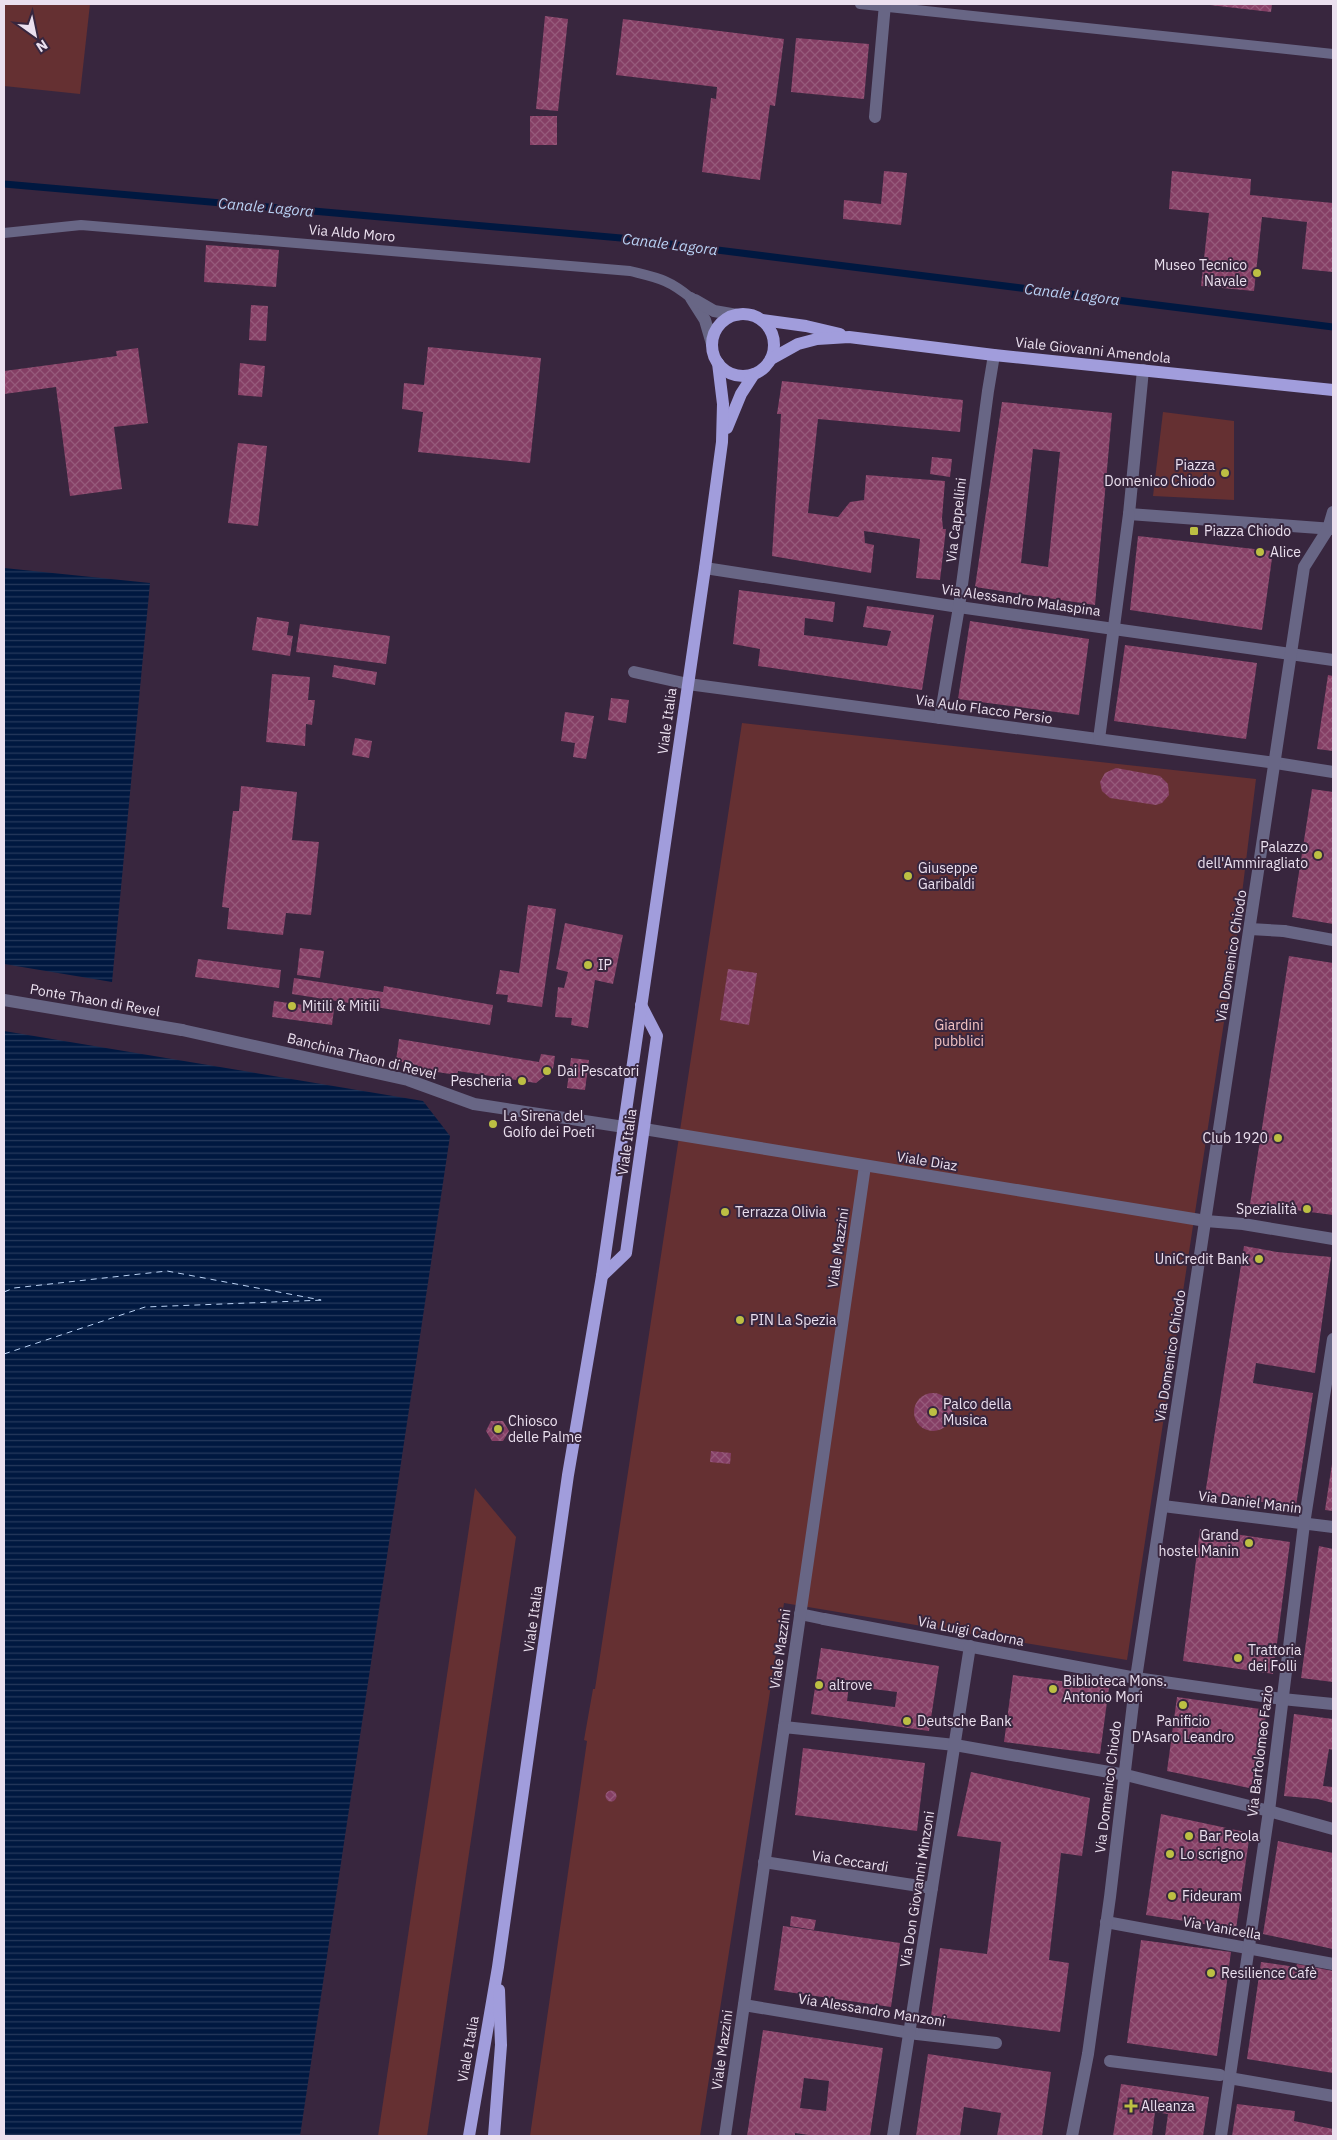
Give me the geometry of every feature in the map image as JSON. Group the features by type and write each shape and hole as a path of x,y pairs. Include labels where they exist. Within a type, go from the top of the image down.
{"main road":[{"path":"737,315 754,316 762,320 768,326 774,342 771,359 761,371 754,374 734,375 725,371 718,363 712,344 714,334 719,325 737,315"},
{"name":"Viale Giovanni Amendola","path":"762,320 806,326 849,337 994,355 1333,390"},
{"name":"Viale Giovanni Amendola","path":"771,359 798,344 817,339 849,337"},
{"name":"Viale Italia","path":"469,2136 498,1967 568,1475 602,1276 705,568 722,442 723,404 718,363"},
{"name":"Viale Italia","path":"722,442 733,411 754,374"},
{"name":"Viale Italia","path":"602,1276 626,1253 657,1036 642,1005"},
{"name":"Viale Italia","path":"494,2136 501,2045 498,1967"}],"street":[{"path":"876,117 885,5"},
{"name":"Via Aldo Moro","path":"691,298 714,311 737,315"},
{"name":"Via Aldo Moro","path":"691,298 705,320 712,344"},
{"name":"Via Cappellini","path":"940,718 960,607 994,355"},
{"path":"1099,739 1129,514 1143,370"},
{"path":"1129,514 1331,529 1333,512"},
{"name":"Via Domenico Chiodo","path":"1072,2136 1088,2054 1126,1775 1136,1678 1276,763 1290,654 1304,567 1331,529"},
{"name":"Via Alessandro Malaspina","path":"705,568 960,607 1333,660"},
{"name":"Via Aulo Flacco Persio","path":"634,672 688,684 1333,772"},
{"path":"1250,929 1284,931 1333,940"},
{"name":"Ponte Thaon di Revel","path":"4,1000 182,1030"},
{"name":"Banchina Thaon di Revel","path":"182,1030 408,1080 474,1104 624,1127"},
{"name":"Viale Diaz","path":"644,1130 1206,1221 1243,1224 1333,1240"},
{"name":"Viale Mazzini","path":"725,2136 864,1166"},
{"name":"Via Bartolomeo Fazio","path":"1221,2136 1225,2076 1248,1948 1268,1811 1304,1524 1330,1386 1333,1339"},
{"name":"Via Daniel Manin","path":"1163,1506 1333,1527"},
{"name":"Via Luigi Cadorna","path":"800,1614 1136,1678 1282,1699 1333,1704"},
{"name":"Via Don Giovanni Minzoni","path":"893,2136 970,1646"},
{"path":"784,1727 955,1745 1126,1775 1333,1829"},
{"name":"Via Ceccardi","path":"764,1862 932,1888"},
{"name":"Via Vanicella","path":"1106,1922 1333,1964"},
{"name":"Via Alessandro Manzoni","path":"744,2005 909,2033 996,2043"},
{"path":"1110,2061 1225,2076 1333,2096"}],"lane":[{"path":"860,4 885,5 1333,54"},
{"name":"Via Aldo Moro","path":"4,233 81,225 630,271 664,279 678,287 691,298"}],"green space":[{"path":"4,4 90,4 80,94 4,86"},
{"path":"1163,412 1234,421 1234,500 1153,496"},
{"name":"Giardini pubblici","path":"742,723 1256,779 1236,943 1127,1660 784,1603 700,2136 530,2136 587,1741 584,1740 593,1689 595,1689"},
{"path":"475,1488 516,1537 427,2136 378,2136"}],"water":[{"path":"4,568 150,583 112,982 4,964"},
{"path":"4,1031 423,1101 450,1136 300,2136 4,2136"}],"building":[{"path":"1201,4 1272,4 1271,12"},
{"path":"545,16 568,19 558,111 536,109"},
{"path":"623,19 784,39 775,106 770,105 760,180 702,172 711,98 716,99 717,87 616,75"},
{"path":"796,38 869,44 864,99 791,92"},
{"path":"530,116 557,116 557,145 530,145"},
{"path":"884,171 907,173 901,225 843,219 844,200 881,204"},
{"path":"1172,171 1251,179 1250,195 1333,203 1333,272 1302,269 1307,222 1262,217 1254,291 1201,286 1209,213 1169,209"},
{"path":"206,245 279,250 276,287 204,282"},
{"path":"251,305 268,306 266,341 249,340"},
{"path":"428,347 541,358 530,463 418,452 423,412 402,409 404,383 424,385"},
{"path":"138,348 148,423 114,427 122,489 70,496 56,387 4,394 4,371 117,356 116,351"},
{"path":"240,363 265,366 262,397 238,395"},
{"path":"782,381 963,400 960,432 818,419 808,513 838,517 850,502 864,500 866,475 945,481 942,518 943,529 946,529 940,580 916,578 920,539 864,531 865,543 874,545 871,573 772,556 781,414 777,414"},
{"path":"1002,402 1112,413 1095,605 975,587","holes":["1033,449 1060,452 1048,567 1021,563"]},
{"path":"238,443 267,446 258,526 228,523"},
{"path":"932,457 952,459 950,477 930,474"},
{"path":"1138,536 1273,551 1262,630 1130,610"},
{"path":"739,590 835,602 833,622 805,618 804,635 887,646 891,631 863,627 867,606 934,615 922,690 758,666 760,649 733,644"},
{"path":"257,617 289,622 287,635 293,636 290,656 252,650"},
{"path":"970,621 1089,639 1079,715 958,699"},
{"path":"300,624 390,636 386,664 296,652"},
{"path":"1125,645 1257,663 1246,739 1114,721"},
{"path":"334,665 377,672 375,685 332,677"},
{"path":"272,674 310,677 308,700 315,700 312,725 306,724 305,746 266,742"},
{"path":"1328,675 1333,676 1333,751 1317,749"},
{"path":"611,698 629,700 626,723 608,720"},
{"path":"565,712 594,716 586,759 573,757 575,743 561,741"},
{"path":"355,738 372,741 369,758 352,755"},
{"path":"1116,768 1160,776 1168,784 1169,795 1162,803 1156,805 1110,798 1102,791 1100,782 1105,773"},
{"path":"241,786 297,792 292,840 319,842 311,915 286,913 283,935 227,929 229,908 222,907 233,811 239,811"},
{"name":"Palazzo dell'Ammiragliato","path":"1312,789 1333,792 1333,924 1292,917"},
{"path":"528,905 556,909 542,1007 507,1002 508,995 496,994 500,970 519,973"},
{"path":"565,923 623,935 613,984 595,980 588,1028 571,1025 572,1018 555,1017 558,987 564,988 568,972 556,969"},
{"path":"300,948 324,951 320,978 297,975"},
{"path":"1289,956 1333,963 1333,1215 1250,1204"},
{"path":"198,959 281,970 279,988 195,977"},
{"path":"728,969 757,973 749,1025 720,1020"},
{"path":"294,978 383,992 384,986 493,1005 490,1025 292,994"},
{"path":"274,1001 334,1009 332,1025 272,1017"},
{"path":"399,1039 539,1062 541,1054 555,1056 553,1069 536,1083 458,1071 457,1075 417,1069 417,1065 396,1061"},
{"path":"571,1058 589,1060 585,1090 567,1088"},
{"path":"1244,1246 1277,1252 1331,1257 1315,1373 1256,1363 1253,1383 1313,1393 1296,1506 1205,1495"},
{"name":"Palco della Musica","path":"933,1393 947,1398 952,1412 947,1426 933,1431 919,1426 914,1412 919,1398"},
{"path":"491,1421 503,1421 509,1431 503,1441 492,1441 486,1431"},
{"path":"711,1451 731,1453 730,1464 710,1462"},
{"path":"1333,1464 1333,1511 1325,1510"},
{"path":"1200,1529 1290,1542 1273,1674 1183,1661"},
{"path":"1319,1546 1333,1549 1333,1682 1301,1678"},
{"path":"821,1648 939,1666 929,1731 811,1714","holes":["849,1686 897,1692 895,1707 847,1701"]},
{"path":"1013,1675 1109,1687 1100,1754 1004,1742"},
{"path":"1177,1697 1267,1710 1254,1789 1167,1771"},
{"path":"1294,1714 1333,1719 1333,1750 1329,1749 1323,1786 1333,1787 1333,1803 1318,1799 1284,1796"},
{"path":"803,1748 925,1763 917,1831 795,1815"},
{"path":"971,1772 1090,1798 1082,1856 1061,1853 1049,1960 1069,1963 1060,2032 931,2016 940,1948 987,1954 1001,1842 957,1836"},
{"path":"609,1791 613,1791 616,1796 615,1800 609,1801 606,1798 606,1794"},
{"path":"1161,1814 1250,1833 1236,1929 1146,1915"},
{"path":"1278,1841 1333,1853 1333,1949 1263,1934"},
{"path":"791,1916 816,1920 814,1930 790,1926"},
{"path":"783,1926 900,1943 891,2007 774,1990"},
{"path":"1141,1940 1231,1952 1217,2056 1127,2043"},
{"path":"1261,1962 1296,1967 1297,1964 1333,1971 1333,2073 1247,2059"},
{"path":"763,2030 883,2048 870,2136 815,2136 795,2133 795,2136 747,2136","holes":["804,2078 829,2081 826,2111 800,2108"]},
{"path":"928,2054 1051,2072 1042,2136 997,2136 1001,2113 964,2107 960,2136 916,2136"},
{"path":"1121,2084 1209,2097 1203,2136 1165,2136 1168,2114 1155,2112 1152,2136 1113,2136"},
{"path":"1237,2104 1295,2111 1294,2121 1333,2129 1333,2136 1232,2136"}],"waterway":[{"name":"Canale Lagora","path":"4,184 621,238 1333,327"}],"ferry route":[{"path":"4,1292 14,1288 167,1271 321,1300"},
{"path":"4,1354 145,1307 325,1300"}],"place":[{"name":"Museo Tecnico Navale","path":"1257,273"},
{"name":"Piazza Domenico Chiodo","path":"1225,473"},
{"name":"Piazza Chiodo","path":"1194,531"},
{"name":"Alice","path":"1260,552"},
{"name":"Palazzo dell'Ammiragliato","path":"1318,855"},
{"name":"Giuseppe Garibaldi","path":"908,876"},
{"name":"IP","path":"588,965"},
{"name":"Mitili & Mitili","path":"292,1006"},
{"name":"Dai Pescatori","path":"547,1071"},
{"name":"Pescheria","path":"522,1081"},
{"name":"La Sirena del Golfo dei Poeti","path":"493,1124"},
{"name":"Club 1920","path":"1278,1138"},
{"name":"Spezialità","path":"1307,1209"},
{"name":"Terrazza Olivia","path":"725,1212"},
{"name":"UniCredit Bank","path":"1259,1259"},
{"name":"PIN La Spezia","path":"740,1320"},
{"name":"Palco della Musica","path":"933,1412"},
{"name":"Chiosco delle Palme","path":"498,1429"},
{"name":"Grand hostel Manin","path":"1249,1543"},
{"name":"Trattoria dei Folli","path":"1238,1658"},
{"name":"altrove","path":"819,1685"},
{"name":"Biblioteca Mons. Antonio Mori","path":"1053,1689"},
{"name":"Panificio D'Asaro Leandro","path":"1183,1705"},
{"name":"Deutsche Bank","path":"907,1721"},
{"name":"Bar Peola","path":"1189,1836"},
{"name":"Lo scrigno","path":"1170,1854"},
{"name":"Fideuram","path":"1172,1896"},
{"name":"Resilience Cafè","path":"1211,1973"},
{"name":"Alleanza","path":"1131,2106"}]}
